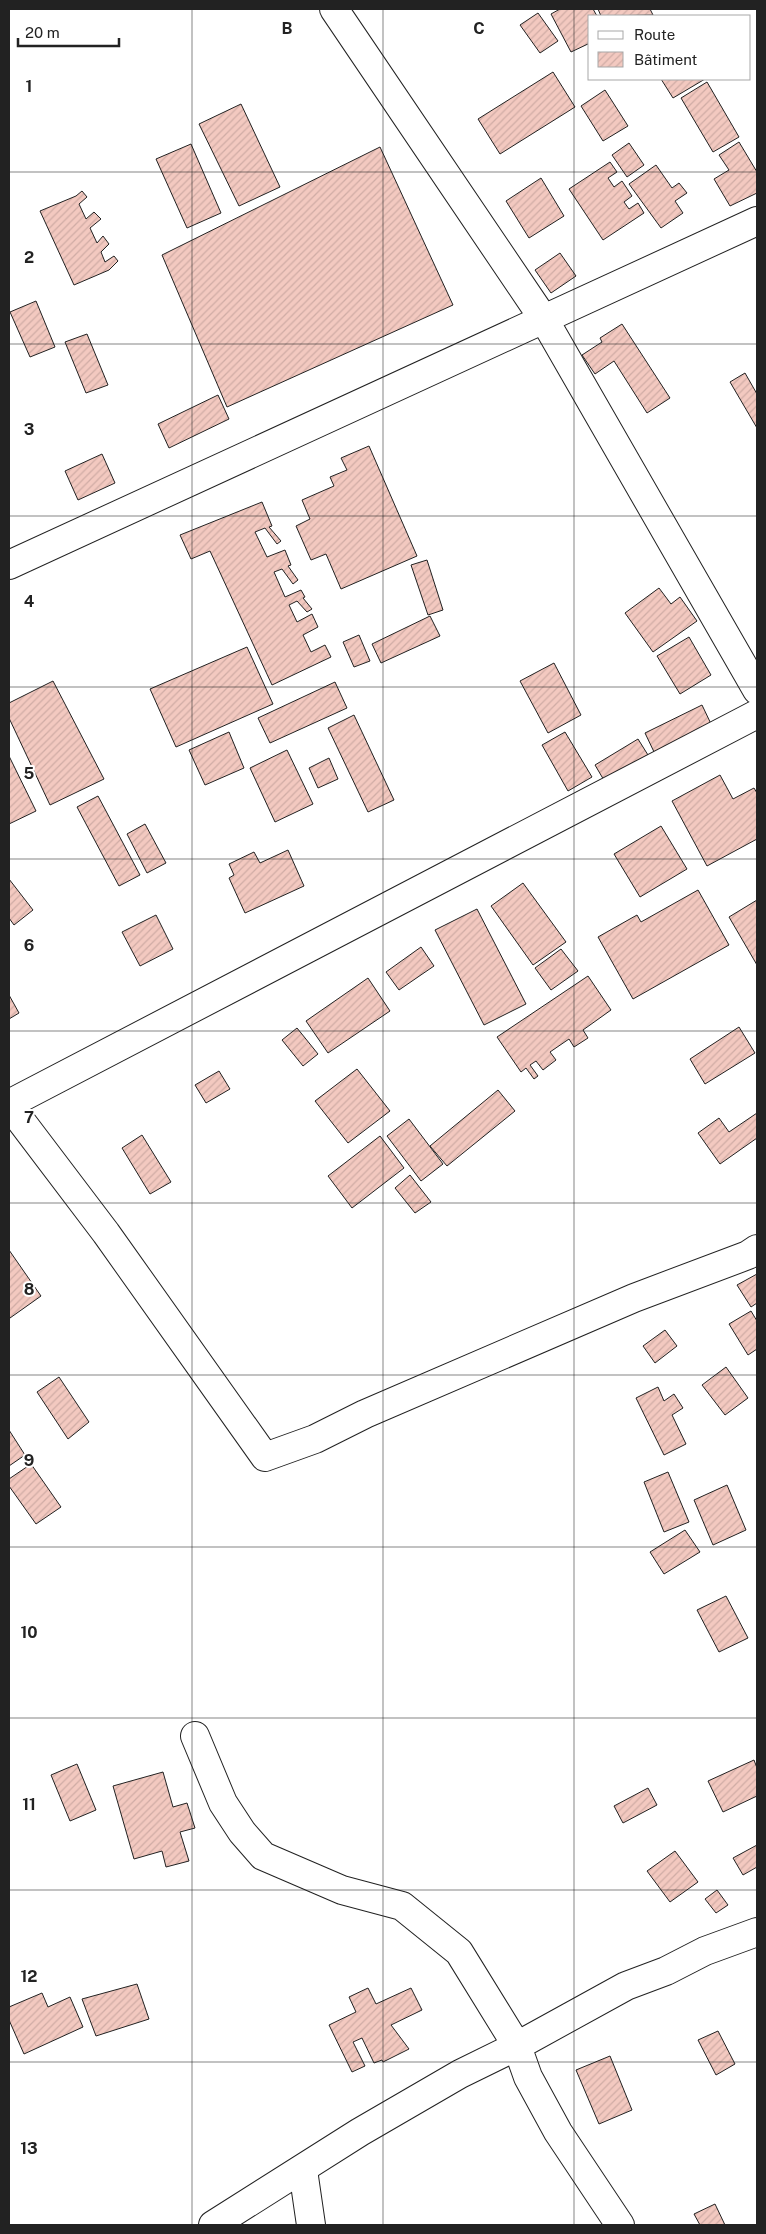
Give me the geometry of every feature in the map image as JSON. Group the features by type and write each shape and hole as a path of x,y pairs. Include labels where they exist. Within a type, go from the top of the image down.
{"street":[{"path":"334,9 545,321 757,690"},
{"path":"9,565 545,321 757,221"},
{"path":"757,714 9,1105 96,1219 265,1457 315,1439 365,1414 634,1298 748,1255 757,1249"},
{"path":"195,1736 224,1803 242,1832 263,1856 342,1890 402,1906 459,1952 517,2046 528,2077 558,2132 620,2225"},
{"path":"213,2225 303,2170 360,2132 460,2074 517,2046 626,1986 666,1971 704,1952 757,1932"},
{"path":"303,2170 311,2225"}],"building":[{"path":"560,9 593,9 596,15 588,15 588,44 571,52 551,14"},
{"path":"598,9 650,9 653,15 601,15"},
{"path":"538,13 558,41 540,53 520,25"},
{"path":"553,72 575,107 500,154 478,119"},
{"path":"662,80 703,80 673,98"},
{"path":"707,82 739,137 713,152 681,98"},
{"path":"605,90 628,126 603,141 581,106"},
{"path":"241,104 280,187 239,206 199,124"},
{"path":"739,142 757,172 757,193 730,206 714,179 729,170 719,155"},
{"path":"629,143 644,165 627,177 612,155"},
{"path":"191,144 221,213 187,228 156,159"},
{"path":"380,147 453,305 227,407 162,255"},
{"path":"610,162 617,172 608,178 614,187 622,181 632,196 624,202 629,209 638,203 644,213 603,240 569,189"},
{"path":"656,165 672,188 679,183 687,193 675,201 683,213 661,228 629,184"},
{"path":"541,178 564,216 529,238 506,201"},
{"path":"82,191 87,197 79,204 86,219 94,212 101,219 90,228 97,243 103,236 109,244 101,252 105,262 114,256 118,261 109,270 74,285 40,211 76,196"},
{"path":"560,253 576,276 551,293 535,270"},
{"path":"36,301 55,347 30,357 10,312"},
{"path":"622,324 670,398 647,413 614,361 595,374 582,355 602,342 600,338"},
{"path":"87,334 108,385 86,393 65,342"},
{"path":"745,373 757,394 757,428 730,382"},
{"path":"218,395 229,419 169,448 158,424"},
{"path":"369,446 417,556 341,589 326,554 311,560 296,526 310,519 302,500 334,486 330,477 347,470 341,458"},
{"path":"102,454 115,483 78,500 65,471"},
{"path":"262,502 272,526 269,527 281,541 277,544 265,528 255,532 267,557 285,550 291,565 288,566 298,580 293,584 282,569 274,572 285,597 301,590 305,597 303,598 312,609 307,612 297,601 289,605 297,622 312,614 318,627 303,635 311,652 325,645 331,657 272,685 210,551 191,559 180,535"},
{"path":"427,560 443,610 428,615 411,565"},
{"path":"659,588 671,604 680,597 697,621 653,652 625,613"},
{"path":"430,616 440,636 381,663 372,644"},
{"path":"359,635 370,661 354,667 343,642"},
{"path":"689,637 711,675 680,694 657,656"},
{"path":"247,647 273,704 176,747 150,689"},
{"path":"554,663 581,715 548,733 520,681"},
{"path":"53,681 104,779 50,805 9,718 9,703"},
{"path":"335,682 347,708 270,743 258,718"},
{"path":"702,705 712,726 655,754 645,733"},
{"path":"354,715 394,800 368,812 328,728"},
{"path":"229,732 244,768 205,785 189,750"},
{"path":"565,732 592,777 568,791 542,745"},
{"path":"638,739 648,755 605,782 595,765"},
{"path":"287,750 313,804 275,822 250,768"},
{"path":"9,756 36,811 9,824"},
{"path":"329,758 338,779 318,788 309,768"},
{"path":"720,775 733,799 754,788 757,793 757,839 707,866 672,801"},
{"path":"98,796 140,875 119,886 77,807"},
{"path":"145,824 166,863 147,873 127,834"},
{"path":"661,826 687,869 640,897 614,854"},
{"path":"288,850 304,886 245,913 229,878 234,875 229,864 254,852 260,863"},
{"path":"9,879 33,910 14,925 9,918"},
{"path":"523,883 566,942 533,965 491,906"},
{"path":"698,890 729,945 633,999 598,937 637,915 641,922"},
{"path":"757,900 757,965 729,917"},
{"path":"477,909 526,1004 484,1025 435,930"},
{"path":"156,915 173,949 140,966 122,932"},
{"path":"421,947 434,966 399,990 386,972"},
{"path":"561,949 578,971 551,990 535,968"},
{"path":"588,976 611,1010 583,1030 588,1038 574,1047 569,1039 550,1052 556,1060 543,1070 536,1061 530,1065 538,1076 534,1079 526,1068 521,1072 497,1037"},
{"path":"368,978 390,1011 328,1053 306,1021"},
{"path":"9,995 19,1013 9,1019"},
{"path":"739,1027 755,1053 705,1084 690,1059"},
{"path":"297,1028 318,1054 303,1066 282,1040"},
{"path":"357,1069 390,1111 348,1143 315,1101"},
{"path":"219,1071 230,1089 206,1103 195,1085"},
{"path":"498,1090 515,1111 447,1166 430,1146"},
{"path":"757,1113 757,1138 720,1164 698,1133 719,1118 729,1132"},
{"path":"409,1119 443,1164 421,1181 387,1136"},
{"path":"142,1135 171,1182 150,1194 122,1148"},
{"path":"380,1136 404,1168 352,1208 328,1176"},
{"path":"410,1175 431,1202 415,1213 395,1188"},
{"path":"9,1250 41,1296 10,1318 9,1316"},
{"path":"757,1274 757,1303 751,1307 737,1285"},
{"path":"751,1311 757,1321 757,1349 748,1355 729,1324"},
{"path":"665,1330 677,1346 655,1363 643,1346"},
{"path":"726,1367 748,1398 725,1415 702,1385"},
{"path":"59,1377 89,1422 68,1439 37,1392"},
{"path":"658,1387 664,1401 674,1394 683,1408 672,1415 686,1444 664,1455 636,1398"},
{"path":"9,1430 25,1455 9,1466"},
{"path":"31,1464 61,1507 36,1524 9,1486 9,1479"},
{"path":"668,1472 689,1522 664,1532 644,1482"},
{"path":"727,1485 746,1530 713,1545 694,1500"},
{"path":"685,1530 700,1552 664,1574 650,1552"},
{"path":"726,1596 748,1638 719,1652 697,1610"},
{"path":"754,1760 757,1768 757,1796 723,1812 708,1781"},
{"path":"77,1764 96,1810 70,1821 51,1775"},
{"path":"163,1772 173,1807 187,1803 195,1828 180,1832 189,1861 166,1867 162,1851 134,1859 113,1786"},
{"path":"648,1788 657,1805 623,1823 614,1806"},
{"path":"757,1845 757,1867 743,1875 733,1858"},
{"path":"675,1851 698,1882 670,1902 647,1871"},
{"path":"717,1890 728,1905 716,1913 705,1899"},
{"path":"137,1984 149,2019 96,2036 82,1999"},
{"path":"368,1988 376,2004 411,1988 422,2010 391,2025 409,2049 383,2062 382,2060 374,2063 362,2038 353,2042 365,2066 352,2072 329,2025 356,2012 349,1997"},
{"path":"42,1993 48,2007 70,1997 83,2027 24,2054 9,2020 9,2007"},
{"path":"718,2031 735,2064 716,2075 698,2040"},
{"path":"610,2056 632,2110 599,2124 576,2070"},
{"path":"715,2204 725,2225 700,2225 694,2214"}]}
